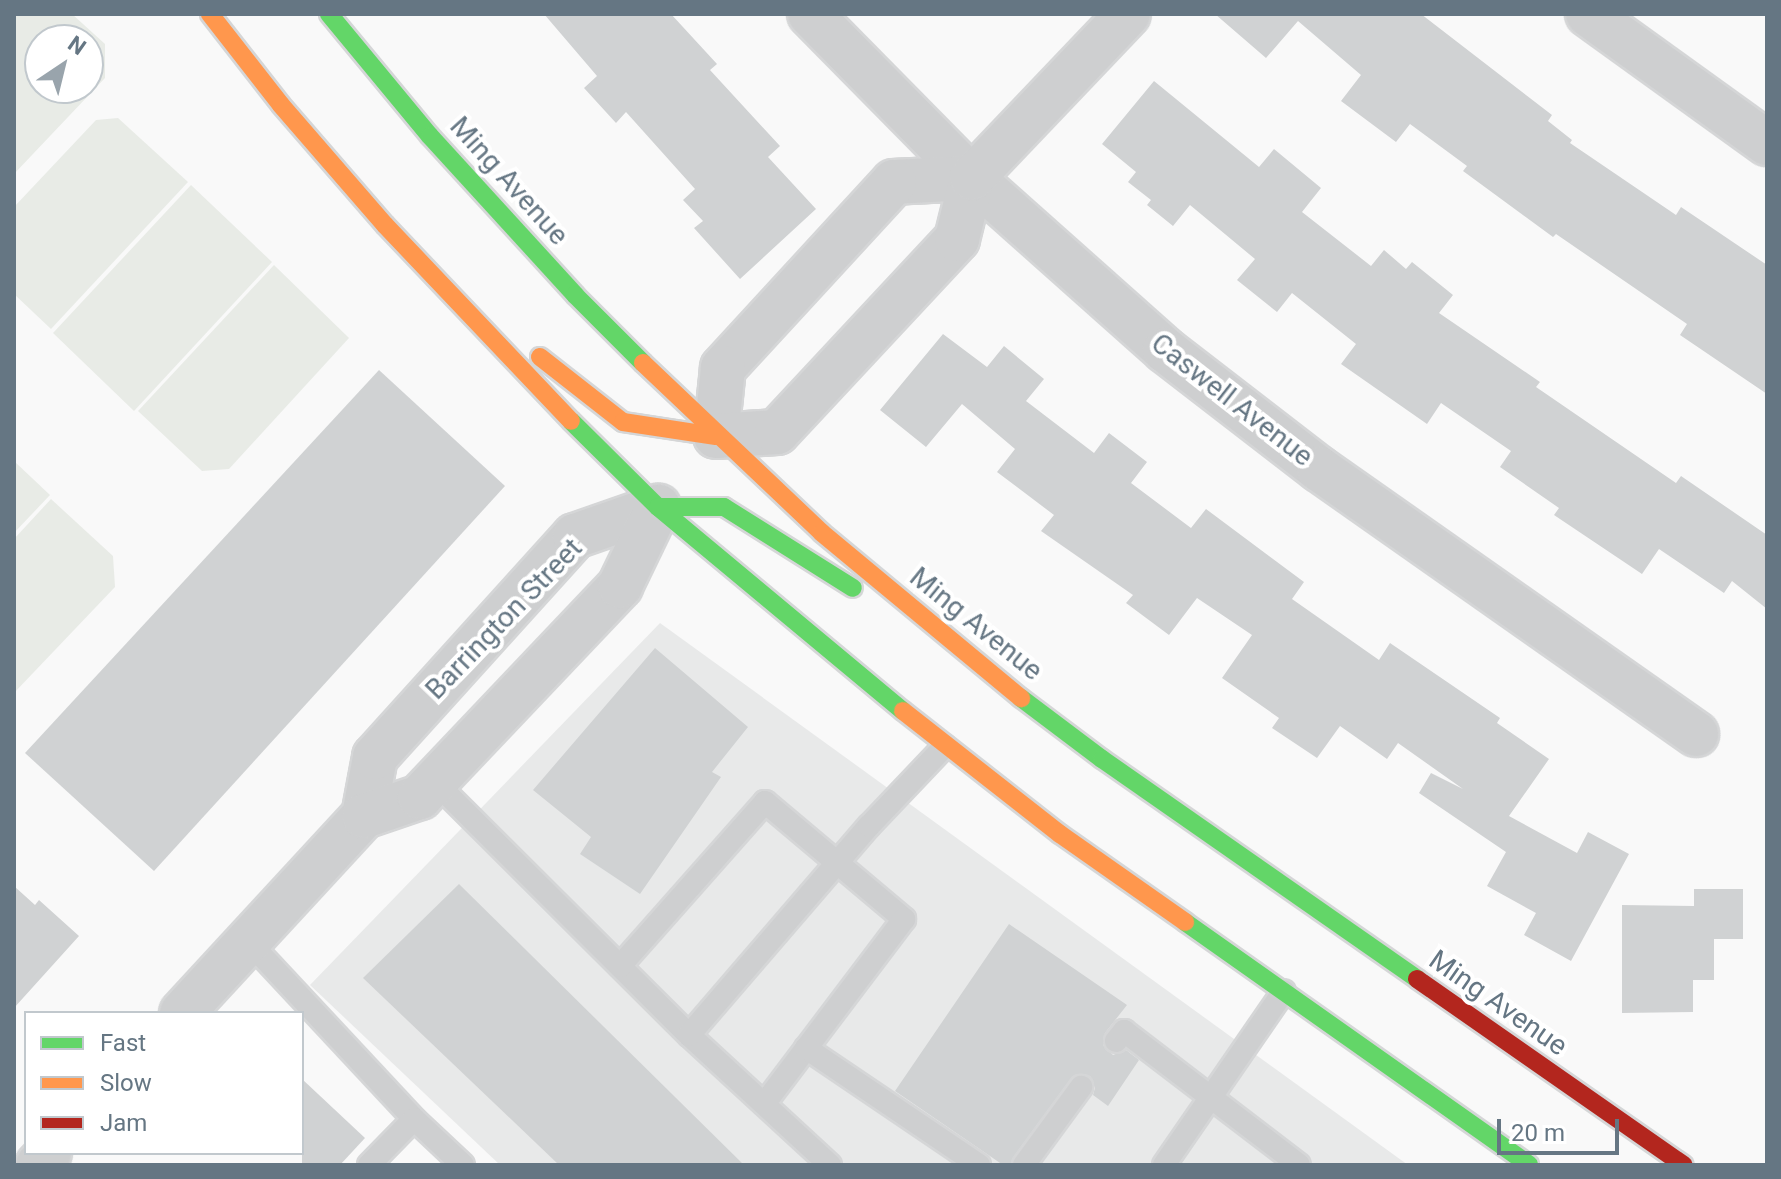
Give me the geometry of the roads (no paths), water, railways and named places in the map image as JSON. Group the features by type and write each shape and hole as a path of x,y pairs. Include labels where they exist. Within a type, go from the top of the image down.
{"main road":[{"path":"210,14 281,105 385,225 531,382 658,507 945,746 1060,834 1284,991 1516,1161"},
{"name":"Ming Avenue","path":"329,14 430,136 575,295 716,436 822,533 987,672 1102,759 1684,1165"},
{"path":"428,268 623,422 716,436"},
{"path":"658,507 724,507 987,672"}],"street":[{"name":"Caswell Avenue","path":"810,14 972,178 1165,350 1319,469 1696,734"},
{"path":"972,178 894,182 723,368 716,436 777,432 957,239 972,178 1128,14"},
{"path":"1588,14 1767,143"},
{"name":"Barrington Street","path":"184,1011 364,816 420,797 620,586 658,507"},
{"name":"Barrington Street","path":"364,816 375,757 575,536 658,507"}],"lane":[{"path":"689,1035 836,864 945,746"},
{"path":"435,782 689,1035 830,1165"},
{"path":"620,966 765,802 904,919 764,1104"},
{"path":"249,942 414,1119 463,1165"},
{"path":"1164,1165 1284,991"},
{"path":"1116,1041 1124,1031 1299,1165"},
{"path":"806,1048 979,1165"},
{"path":"1024,1165 1081,1087"},
{"path":"369,1165 414,1119"}]}
